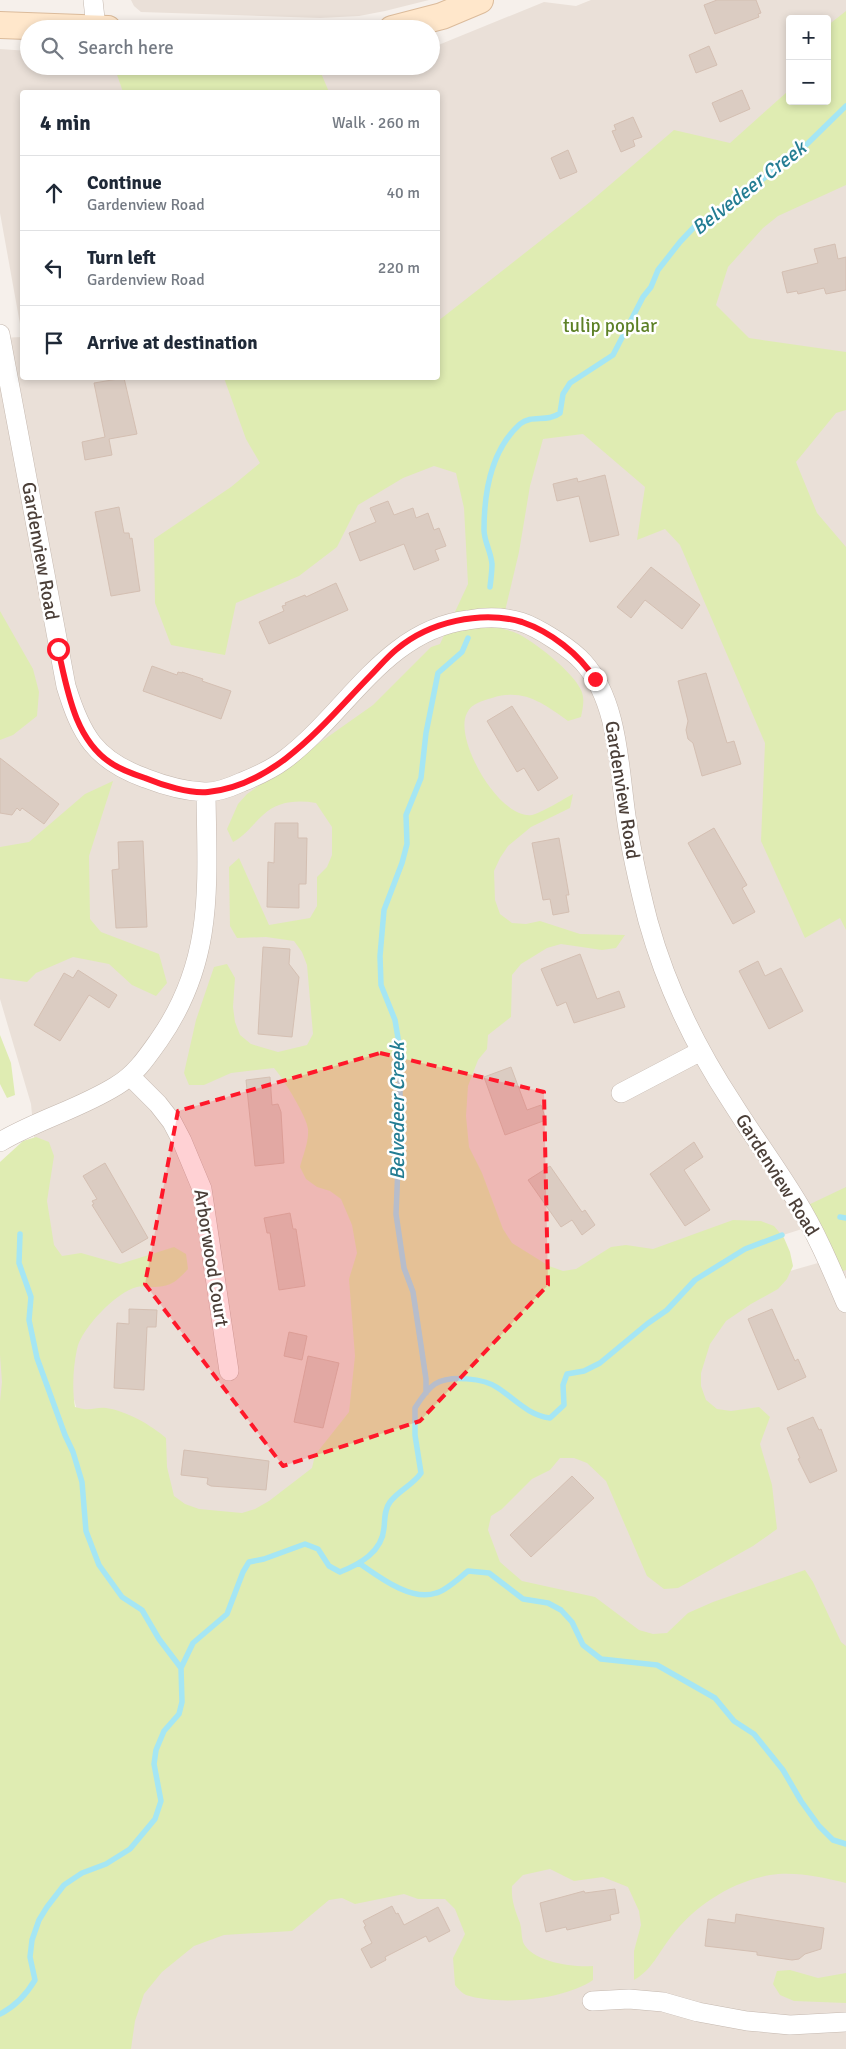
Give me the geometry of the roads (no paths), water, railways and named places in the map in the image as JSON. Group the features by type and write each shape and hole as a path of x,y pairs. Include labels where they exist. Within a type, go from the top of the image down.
{"street":[{"path":"93,0 95,20"},
{"path":"427,20 442,16 480,0"},
{"path":"0,25 20,26"},
{"name":"Gardenview Road","path":"0,334 58,649 74,712 95,749 109,762 128,772 153,781 177,788 206,793 246,781 282,762 308,739 396,649 414,636 456,621 498,618 523,623 545,634 584,662 595,679 613,721 630,845 639,888 652,934 670,985 701,1051 732,1103 798,1202 822,1248 846,1303"},
{"path":"0,1142 24,1128 79,1105 116,1086 130,1076 142,1063 164,1034 188,990 200,951 208,900 206,793"},
{"path":"621,1093 701,1051"},
{"name":"Arborwood Court","path":"130,1076 158,1104 172,1122 202,1189 229,1371"},
{"path":"592,2001 629,1998 663,2002 698,2012 747,2021 790,2025 846,2022"}],"waterway":[{"name":"Belvedeer Creek","path":"490,587 492,564 484,534 484,516 491,473 502,446 510,435 520,424 529,419 550,418 560,413 563,394 570,383 613,355 643,297 651,287 658,270 696,225 724,209 803,148 846,106"},
{"name":"Belvedeer Creek","path":"426,1393 426,1379 413,1292 404,1268 396,1214 400,1120 400,1050 395,1020 381,985 380,956 384,910 402,863 407,844 406,815 421,778 426,733 438,673 462,652 468,638"},
{"path":"840,1217 846,1218"},
{"path":"20,1234 19,1263 31,1297 29,1320 37,1358 73,1452 82,1482 86,1531 99,1565 122,1597 142,1610 159,1639 181,1668"},
{"path":"0,2014 20,2000 35,1980 30,1957 32,1940 39,1920 64,1885 82,1873 106,1864 130,1849 155,1819 161,1801 154,1764 156,1750 164,1731 179,1714 182,1702 181,1668 193,1643 227,1614 243,1572 249,1562 264,1559 305,1544 318,1549 329,1566 340,1572 362,1561 379,1544 384,1528 386,1511 390,1502 421,1473 415,1435 415,1408 432,1386 449,1379 467,1379 484,1382 498,1388 535,1414 550,1418 564,1405 563,1385 567,1374 584,1371 600,1363 667,1310 695,1280 745,1249 782,1235"},
{"path":"359,1563 395,1586 416,1594 426,1595 436,1593 453,1584 468,1571 489,1573 523,1599 548,1603 561,1610 572,1622 583,1645 601,1659 657,1665 715,1698 734,1721 754,1734 783,1770 801,1801 819,1826 833,1840 846,1844"}],"park label":[{"name":"tulip poplar","path":"610,326"}]}
